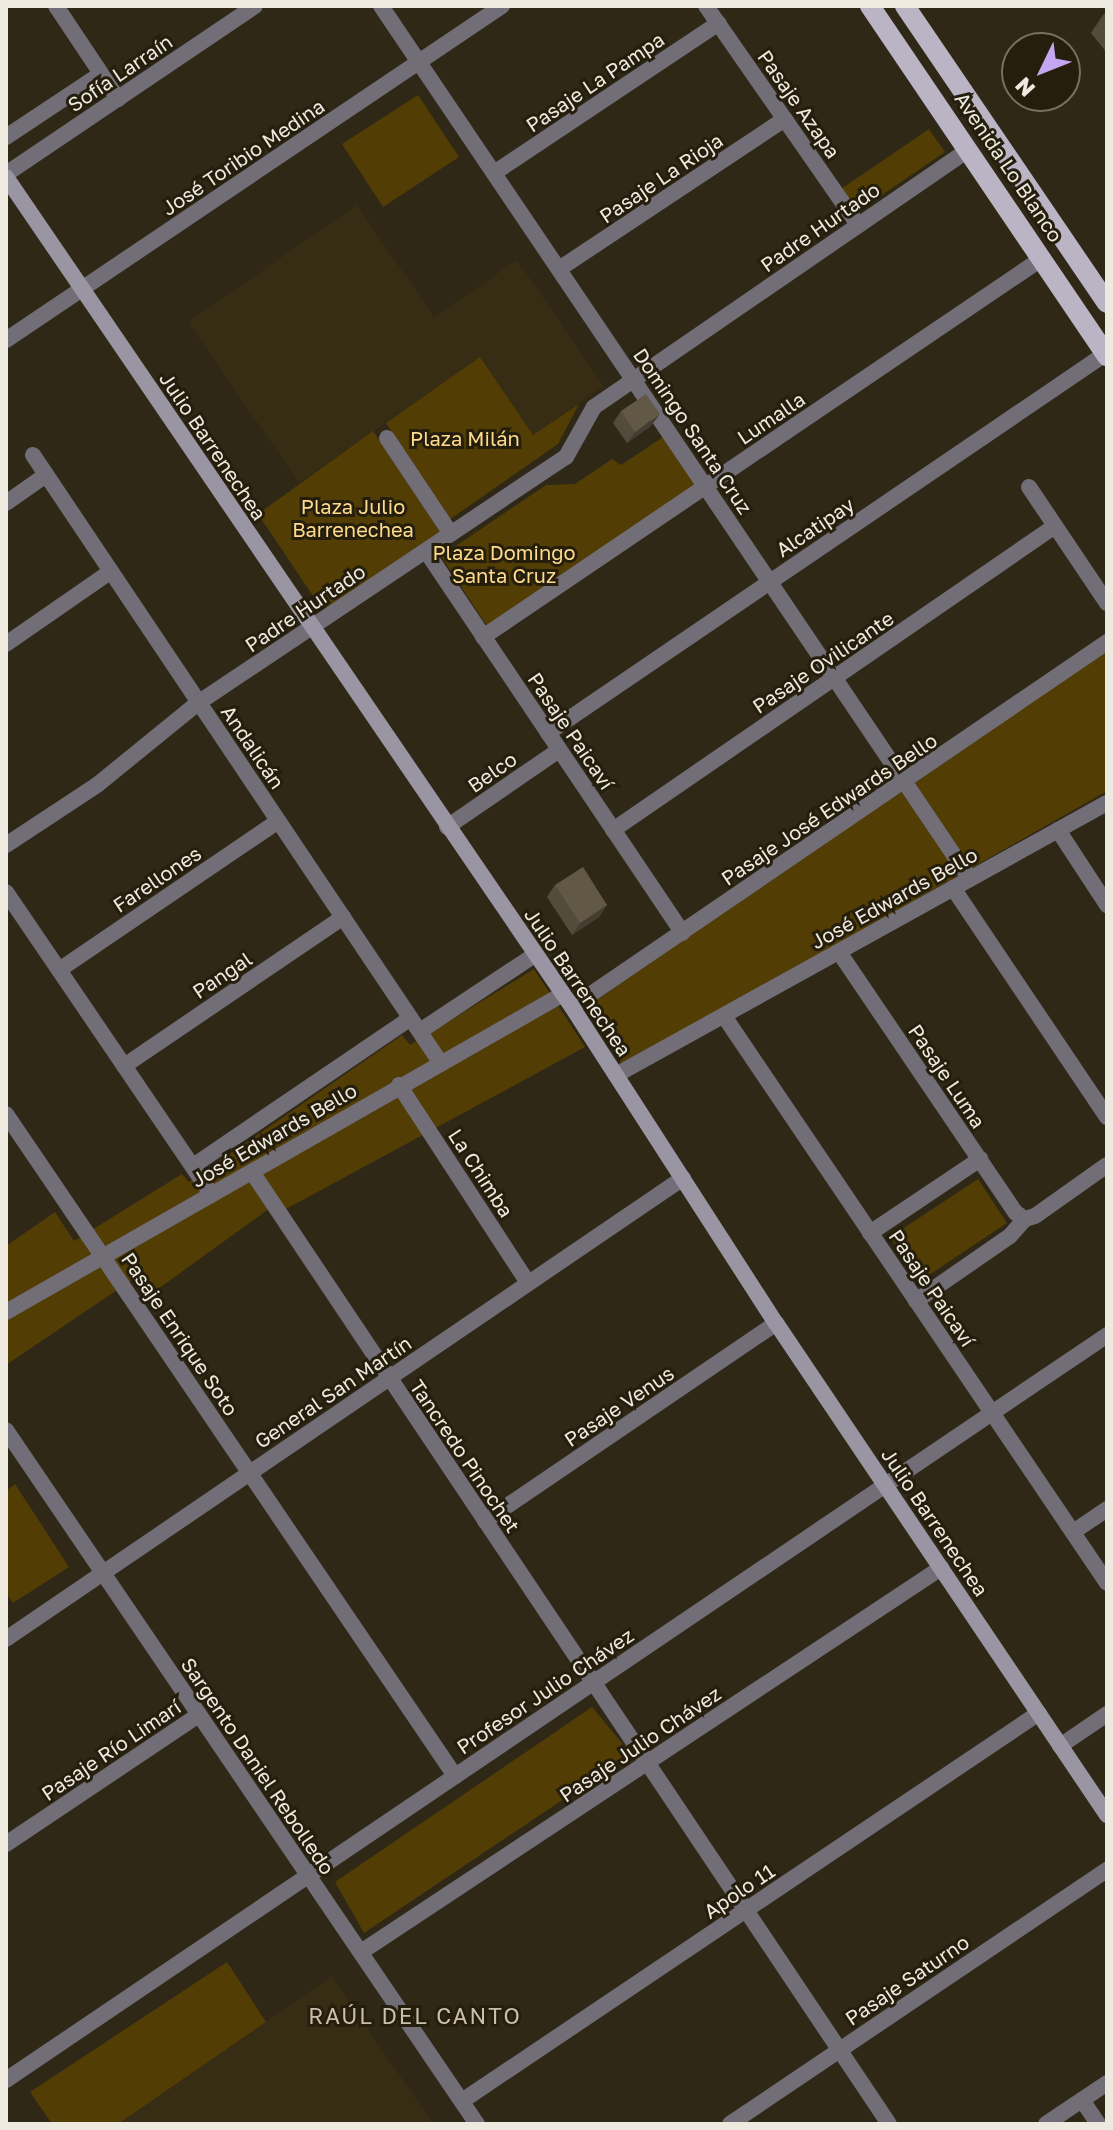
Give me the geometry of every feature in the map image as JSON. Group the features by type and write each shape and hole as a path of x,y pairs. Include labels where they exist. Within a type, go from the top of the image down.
{"main road":[{"name":"Avenida Lo Blanco","path":"870,6 1106,355"},
{"name":"Avenida Lo Blanco","path":"905,6 1107,303"}],"street":[{"path":"56,6 118,99"},
{"name":"Sofía Larraín","path":"6,175 255,6"},
{"name":"Domingo Santa Cruz","path":"381,6 970,879"},
{"name":"José Toribio Medina","path":"6,340 502,6"},
{"name":"Pasaje Azapa","path":"706,6 858,225"},
{"name":"Pasaje La Pampa","path":"494,173 719,23"},
{"name":"Sofía Larraín","path":"6,137 101,74"},
{"name":"Pasaje La Rioja","path":"559,269 785,119"},
{"name":"Padre Hurtado","path":"6,845 97,785 198,703 566,457 578,443 584,422 594,407 968,150"},
{"name":"Julio Barrenechea","path":"6,175 447,827 568,1000 776,1323 1107,1815"},
{"name":"Lumalla","path":"483,637 1041,259"},
{"name":"Alcatipay","path":"548,733 1106,355"},
{"path":"387,438 451,534"},
{"name":"Andalicán","path":"33,455 440,1062"},
{"path":"6,503 46,475"},
{"path":"1029,487 1107,603"},
{"name":"Pasaje Ovilicante","path":"613,830 1055,526"},
{"name":"Pasaje Paicaví","path":"426,551 683,933"},
{"path":"6,644 110,572"},
{"name":"Pasaje José Edwards Bello","path":"568,1000 683,933 1107,642"},
{"name":"Belco","path":"447,827 559,750"},
{"name":"José Edwards Bello","path":"616,1075 1107,803"},
{"name":"Farellones","path":"59,970 278,821"},
{"path":"1058,830 1107,905"},
{"path":"953,888 1107,1117"},
{"path":"6,892 212,1195"},
{"name":"Pangal","path":"124,1066 343,917"},
{"name":"Pasaje Luma","path":"839,952 1016,1213 1025,1219"},
{"name":"José Edwards Bello","path":"193,1166 416,1025 536,954"},
{"name":"José Edwards Bello","path":"6,1312 104,1259 440,1062 568,1000"},
{"name":"Pasaje Paicaví","path":"724,1016 1107,1583"},
{"name":"La Chimba","path":"399,1085 528,1283"},
{"name":"Pasaje Enrique Soto","path":"6,1114 455,1776"},
{"path":"870,1233 980,1159"},
{"path":"916,1301 1010,1236 1025,1219 1035,1216 1107,1165"},
{"name":"Tancredo Pinochet","path":"252,1172 889,2124"},
{"name":"General San Martín","path":"6,1639 683,1178"},
{"name":"Pasaje Venus","path":"485,1521 776,1323"},
{"name":"Profesor Julio Chávez","path":"6,2080 1107,1335"},
{"name":"Sargento Daniel Rebolledo","path":"6,1430 477,2124"},
{"path":"1073,1532 1107,1509"},
{"name":"Pasaje Julio Chávez","path":"361,1952 941,1568"},
{"name":"Apolo 11","path":"462,2101 1039,1713"},
{"path":"1060,1746 1107,1714"},
{"name":"Pasaje Río Limarí","path":"6,1844 199,1715"},
{"name":"Pasaje Saturno","path":"730,2124 1107,1870"},
{"path":"1046,2124 1107,2083"},
{"path":"1082,2100 1098,2124"}],"shaded area":[{"path":"357,205 434,317 517,260 604,386 533,435 479,358 299,483 188,322"},
{"path":"332,1976 433,2124 118,2124"}],"green space":[{"path":"418,95 459,157 383,207 342,144"},
{"path":"929,129 945,152 857,212 841,189"},
{"name":"Plaza Milán","path":"480,357 533,435 579,404 558,444 449,520 386,423"},
{"name":"Plaza Julio Barrenechea","path":"373,431 440,532 329,609 317,602 258,514"},
{"name":"Plaza Domingo Santa Cruz","path":"663,437 697,487 487,626 441,556 546,485 575,484 612,459 621,465"},
{"path":"1107,646 1107,791 623,1066 591,1015 591,1004"},
{"path":"534,969 585,1047 286,1209 280,1201 144,1299 132,1280 6,1365 6,1246 55,1212 74,1241 182,1174 189,1182 402,1035 410,1045"},
{"path":"978,1179 1007,1223 920,1281 890,1237"},
{"path":"15,1484 69,1567 13,1603 6,1593 6,1491"},
{"path":"592,1707 631,1754 364,1933 335,1882"},
{"path":"227,1962 266,2022 118,2124 52,2124 30,2092"}],"building":[{"path":"646,394 660,414 635,432 621,411"},
{"path":"583,867 607,905 580,923 555,885"}],"district":[{"name":"RAÚL DEL CANTO","path":"415,2016"}]}
